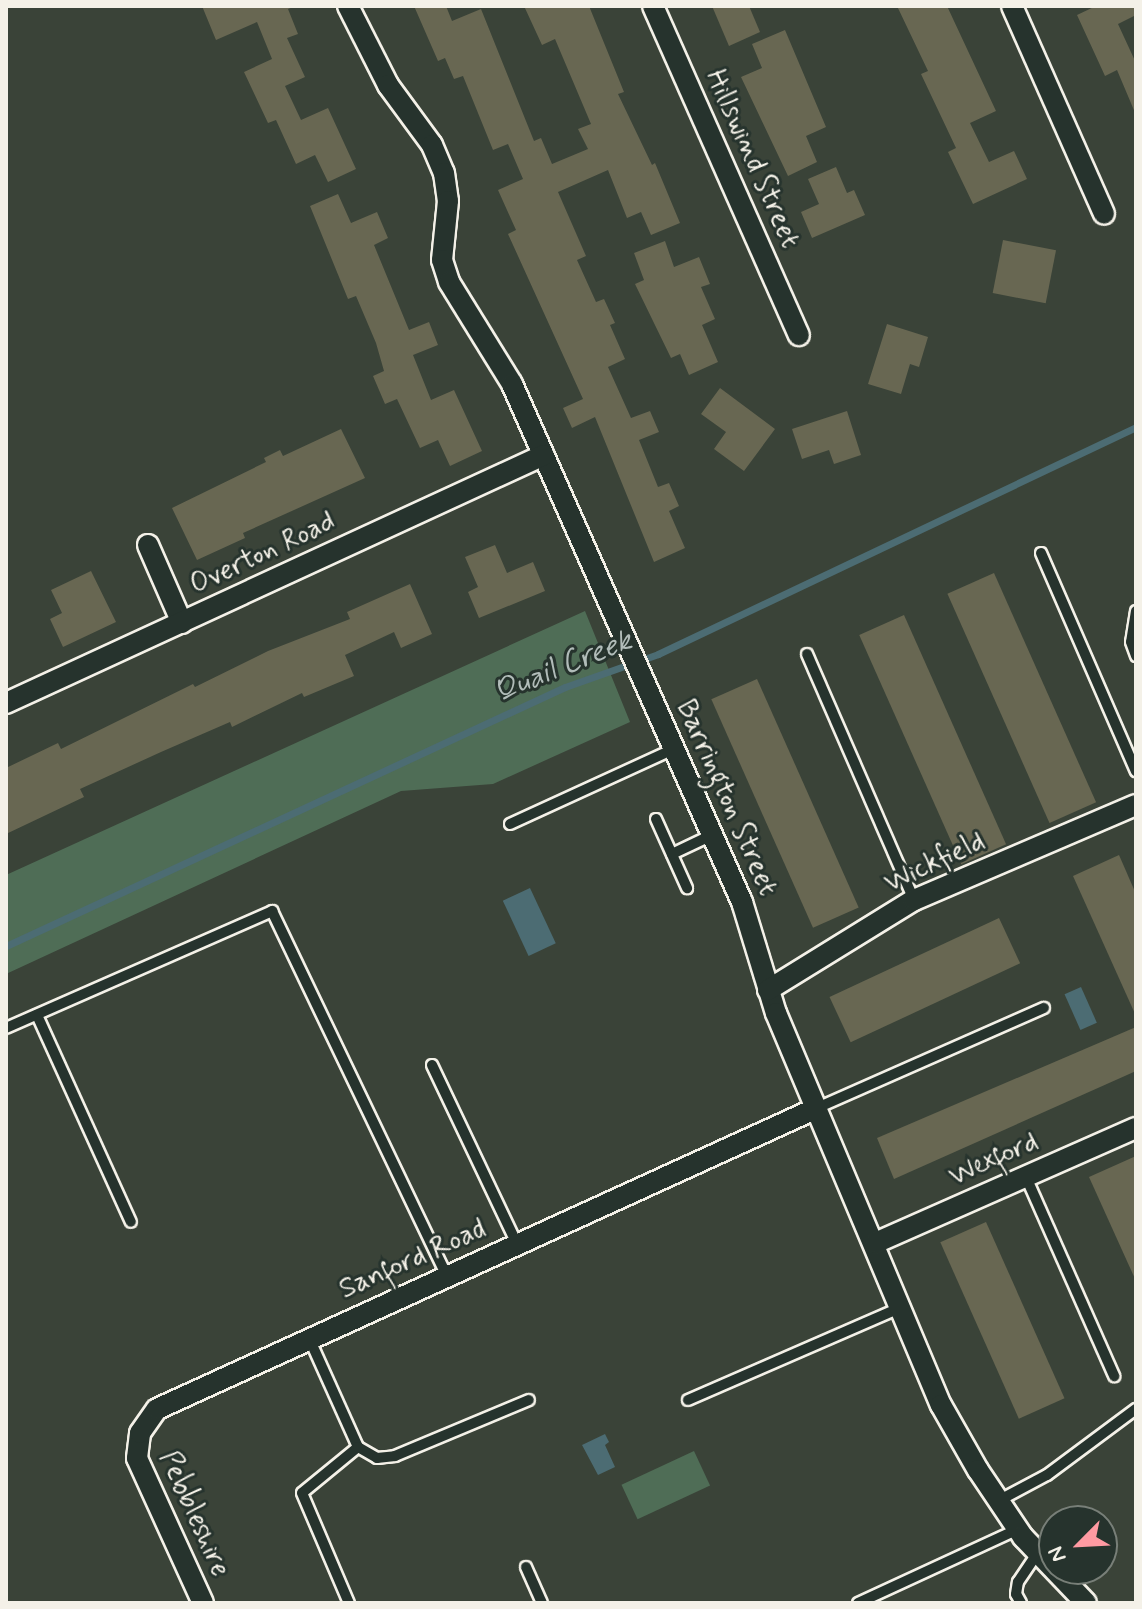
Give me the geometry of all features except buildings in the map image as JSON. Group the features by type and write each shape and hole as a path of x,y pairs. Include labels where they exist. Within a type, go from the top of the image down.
{"street":[{"name":"Barrington Street","path":"348,6 379,72 432,145 444,173 448,201 442,260 449,282 512,384 746,912 768,990 941,1405 998,1501 1038,1552"},
{"name":"Hillswind Street","path":"653,6 799,335"},
{"path":"1012,6 1104,214"},
{"name":"Overton Road","path":"6,703 544,455"},
{"path":"148,545 182,623"},
{"name":"Wickfield","path":"768,990 914,900 1136,805"},
{"name":"Sanford Road","path":"136,1448 140,1433 157,1409 817,1108"},
{"name":"Wexford","path":"875,1243 1136,1128"},
{"name":"Pebbleshire","path":"136,1448 144,1477 199,1602"},
{"name":"Barrington Street","path":"1069,1585 1086,1603"}],"lane":[{"path":"1041,553 1136,771"},
{"path":"1136,611 1131,642 1136,656"},
{"path":"807,654 914,900"},
{"path":"510,824 674,749"},
{"path":"656,819 687,888"},
{"path":"672,854 712,835"},
{"path":"6,1028 272,911 447,1276"},
{"path":"817,1108 1044,1008"},
{"path":"37,1015 131,1222"},
{"path":"432,1065 517,1244"},
{"path":"1026,1177 1114,1376"},
{"path":"688,1400 900,1308"},
{"path":"309,1338 358,1447 377,1458 395,1456 529,1400"},
{"path":"998,1501 1047,1475 1136,1409"},
{"path":"349,1603 302,1493 358,1447"},
{"path":"858,1603 1018,1529"},
{"path":"1021,1603 1016,1594 1018,1582 1038,1552"},
{"path":"526,1567 542,1603"}],"green space":[{"path":"585,611 630,722 493,784 401,791 6,974 6,875"},
{"path":"694,1451 710,1485 638,1519 621,1485"}],"water":[{"path":"530,888 556,943 529,956 503,901"},
{"path":"1081,987 1097,1023 1080,1030 1065,994"},
{"path":"605,1434 609,1442 605,1445 615,1467 598,1475 582,1445"}],"waterway":[{"name":"Quail Creek","path":"6,946 565,687 658,654 1136,427"}]}
